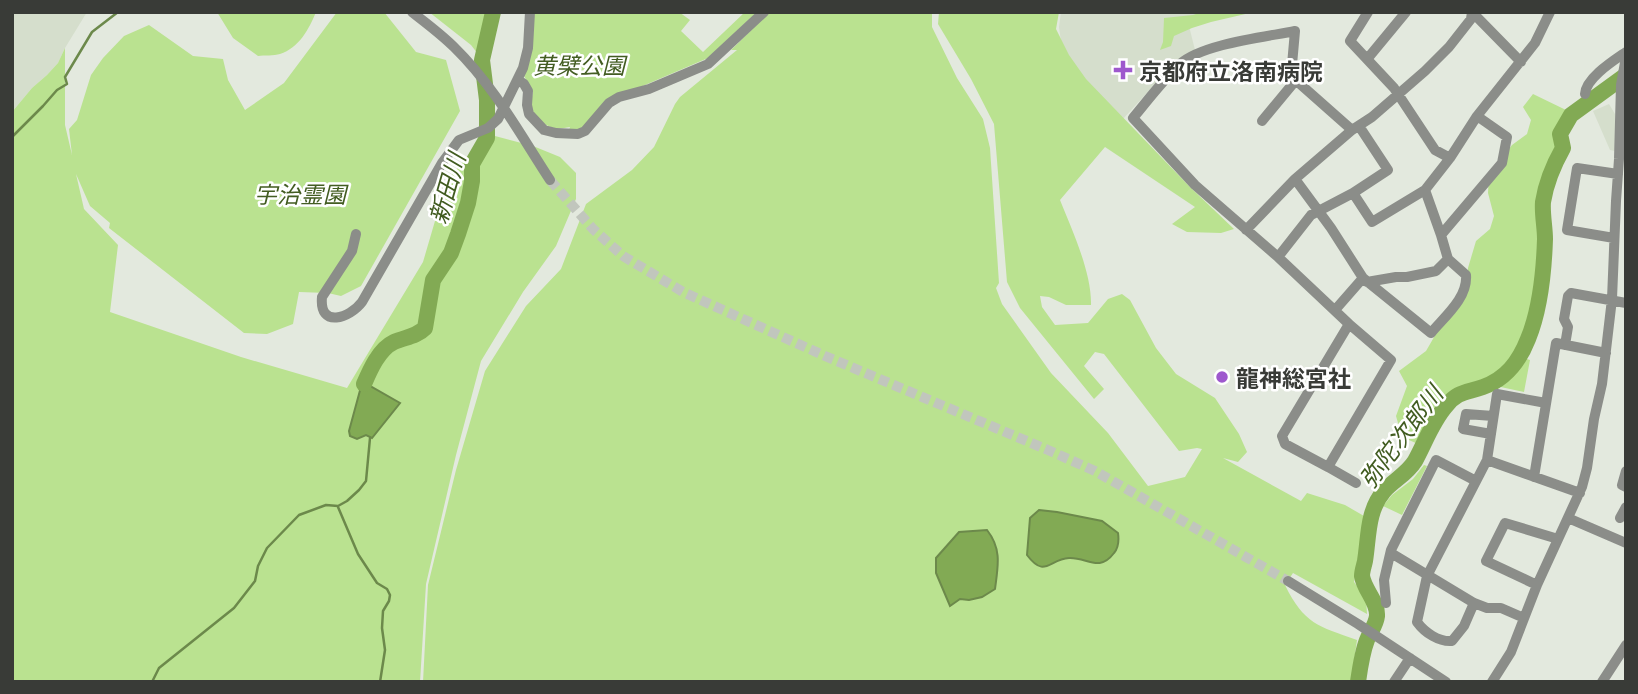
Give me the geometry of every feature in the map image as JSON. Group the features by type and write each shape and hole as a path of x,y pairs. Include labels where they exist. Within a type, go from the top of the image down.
{"street":[{"path":"412,12 454,47 473,68 504,107 550,180"},
{"path":"356,234 352,251 322,297 321,305 327,316 338,318 357,308 455,144 464,137 492,125 498,119 523,68 528,48 530,12"},
{"path":"518,80 528,91 529,114 544,130 578,134 584,131 609,103 619,97 649,89 708,64 764,12"},
{"path":"1368,12 1349,41 1391,83 1435,150 1450,158"},
{"path":"1368,58 1406,12"},
{"path":"1472,12 1521,62"},
{"path":"1246,230 1295,179 1425,71 1471,19 1472,12"},
{"path":"1353,193 1372,222 1425,190 1477,116 1535,43 1550,12"},
{"path":"1278,257 1311,215 1353,193 1388,170 1356,128 1291,76 1295,31 1196,54 1181,63 1133,118 1195,185 1391,360 1328,467"},
{"path":"1585,94 1590,81 1625,58"},
{"path":"1492,682 1511,652 1537,585 1580,493 1587,468 1606,353 1612,299 1614,238 1621,203 1618,174 1623,159 1620,143 1623,112 1620,99 1625,58"},
{"path":"1262,121 1296,80"},
{"path":"1441,235 1502,163 1507,137 1477,116"},
{"path":"1614,238 1567,230 1577,168 1618,174"},
{"path":"1295,179 1365,280 1431,332 1461,297 1466,275 1448,259 1425,190"},
{"path":"1335,310 1365,280 1407,277 1436,271 1448,259"},
{"path":"1565,345 1568,327 1564,319 1568,296 1571,293 1626,303"},
{"path":"1349,324 1282,436 1285,444 1356,483"},
{"path":"1534,477 1556,343 1606,353"},
{"path":"1474,603 1464,626 1452,641 1444,642 1422,629 1418,622 1427,576 1487,460 1497,394 1546,402"},
{"path":"1491,434 1463,429 1466,414 1493,416"},
{"path":"1386,603 1384,580 1391,553 1436,460 1476,481"},
{"path":"1487,460 1580,493"},
{"path":"1626,471 1622,485 1626,487"},
{"path":"1620,518 1626,507"},
{"path":"1568,518 1626,543"},
{"path":"1537,585 1486,561 1505,523 1558,539"},
{"path":"1391,553 1474,603 1487,608 1501,608 1524,618"},
{"path":"1288,581 1446,682"},
{"path":"1602,682 1626,645"},
{"path":"1394,682 1410,657"}],"shaded area":[{"path":"12,12 87,12 58,63 12,112"},
{"name":"京都府立洛南病院","path":"1061,12 1244,12 1189,26 1195,50 1177,60 1123,119 1084,79 1062,49 1059,27"},
{"path":"1609,104 1615,114 1615,151 1610,150 1593,111"},
{"path":"362,383 400,403 372,438 366,435 357,439 350,436 349,431"},
{"path":"1039,510 1102,521 1118,533 1117,548 1103,562 1093,563 1069,558 1047,566 1038,566 1027,555 1030,518"},
{"path":"987,530 997,551 995,589 982,597 960,599 950,606 936,573 936,558 959,532"}],"green space":[{"path":"217,12 316,12 307,31 293,47 278,55 258,56 233,38"},
{"name":"宇治霊園","path":"337,12 384,12 416,52 446,60 460,111 361,286 341,296 299,292 293,324 267,334 244,333 109,228 110,223 90,206 76,174 84,209 118,245 110,312 241,357 347,388 423,262 447,180 469,155 495,136 533,146 560,157 576,173 576,199 556,246 523,292 481,361 426,584 420,682 12,682 12,112 58,63 65,48 65,125 72,155 69,129 77,120 91,75 124,36 149,25 193,56 223,59 228,80 245,110 284,83"},
{"path":"429,12 490,12 481,58 471,45"},
{"name":"黄檗公園","path":"532,12 679,12 690,20 681,31 703,52 745,12 757,12 708,58 631,91 612,103 582,132 569,130 570,127 556,128 546,125 530,107 533,92 524,76"},
{"path":"770,12 932,12 932,27 957,78 983,119 990,148 999,283 996,288 1002,304 1051,373 1108,433 1148,486 1185,477 1202,449 1179,451 1104,354 1095,352 1084,366 1104,389 1094,399 1020,308 1007,282 994,124 938,24 939,12 1059,12 1056,29 1069,55 1086,79 1234,229 1221,233 1187,232 1172,224 1195,207 1105,147 1060,200 1085,266 1091,305 1066,305 1040,296 1042,307 1055,325 1088,323 1108,299 1122,294 1130,300 1156,348 1176,374 1215,398 1239,434 1247,452 1238,462 1223,458 1301,501 1307,493 1345,505 1364,516 1354,582 1366,598 1367,614 1293,573 1285,585 1306,616 1322,627 1357,640 1351,682 423,682 428,585 456,470 485,371 526,306 561,269 586,204 632,170 654,147 680,97 737,50 731,50"},
{"path":"1202,12 1254,12 1192,28 1174,36 1171,46 1160,50 1164,18"},
{"path":"1533,94 1566,110 1555,131 1558,147 1545,175 1536,208 1541,242 1533,301 1524,336 1509,364 1487,380 1458,388 1439,409 1418,444 1402,437 1396,416 1407,386 1399,371 1426,351 1437,332 1467,294 1468,268 1476,241 1490,229 1494,216 1488,193 1489,176 1512,145 1527,134 1531,120 1523,107"},
{"path":"1524,358 1530,360 1524,392 1496,386 1520,366"},
{"path":"1424,465 1427,466 1402,515 1383,506 1392,495 1413,479"}],"waterway":[{"path":"12,137 57,90 67,84 65,77 92,32 118,12"},
{"name":"新田川","path":"364,384 376,360 389,345 425,328 433,280 451,253 458,234 468,203 472,164 487,138 487,100 482,60 493,12"},
{"name":"弥陀次郎川","path":"1358,682 1364,650 1377,616 1362,576 1374,507 1384,491 1412,466 1441,412 1450,401 1458,395 1491,384 1511,369 1520,355 1532,328 1538,303 1545,234 1543,202 1551,174 1563,148 1560,134 1571,115 1626,75"},
{"path":"152,682 159,668 234,608 255,581 258,566 267,548 299,515 326,505 338,506 359,490 366,481 370,438"},
{"path":"338,507 358,554 377,583 387,589 390,595 383,611 385,650 380,682"}],"tunnel":[{"path":"550,180 593,229 623,256 683,292 825,356 1095,471 1288,581"}],"place":[{"name":"京都府立洛南病院","path":"1123,70"},
{"name":"龍神総宮社","path":"1222,377"}]}
